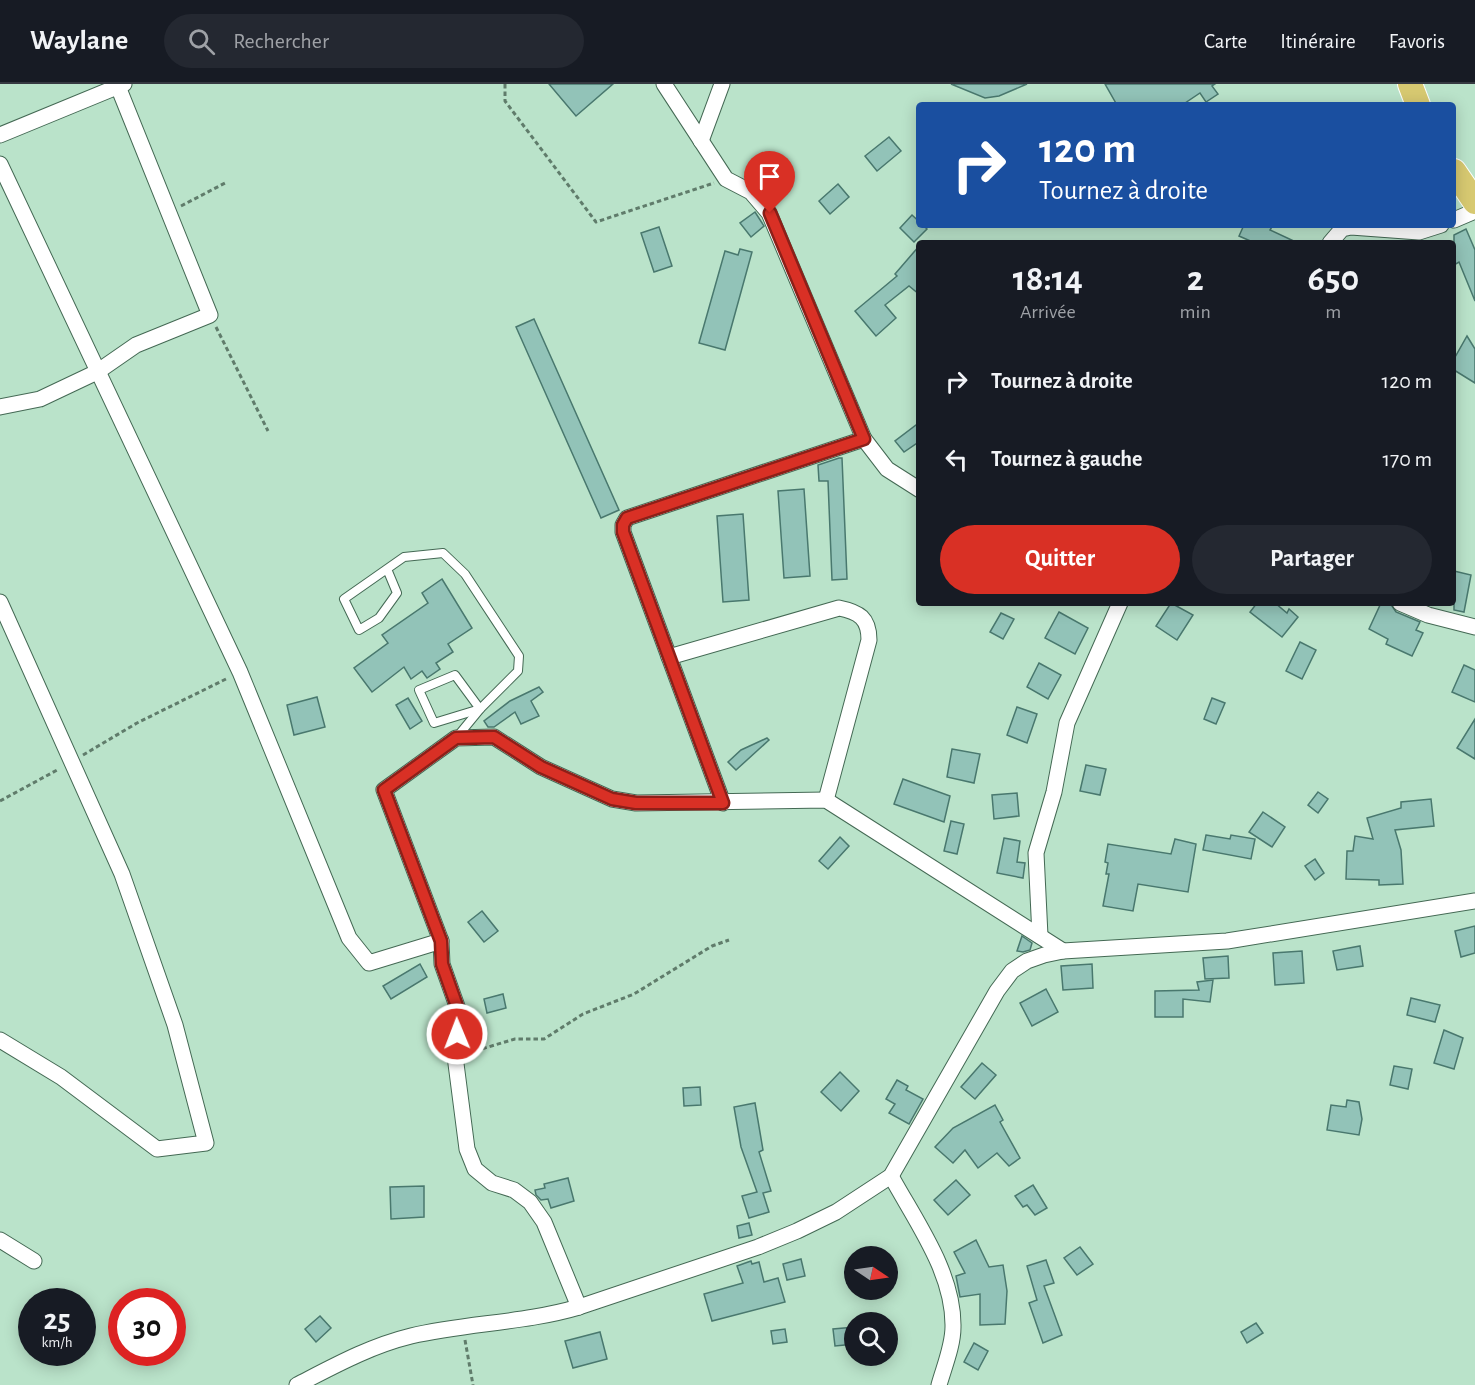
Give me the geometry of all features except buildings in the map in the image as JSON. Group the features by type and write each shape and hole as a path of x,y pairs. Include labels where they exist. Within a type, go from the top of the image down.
{"main road":[{"path":"1410,84 1417,102"},
{"path":"1456,174 1475,202"}],"street":[{"path":"664,84 726,179 751,192 770,213 864,439 887,469 916,487"},
{"path":"701,141 722,84"},
{"path":"0,135 119,85 210,315 136,345 97,372 40,399 0,407"},
{"path":"0,164 240,672 349,938 369,963 441,941"},
{"path":"1456,219 1475,211"},
{"path":"1333,240 1342,229 1346,228"},
{"path":"1365,228 1419,232 1432,228"},
{"path":"723,803 623,532 623,525 627,518 864,439"},
{"path":"0,602 122,874 175,1025 207,1143 157,1149 61,1077 0,1041"},
{"path":"1040,936 1036,853 1054,792 1067,723 1119,606"},
{"path":"1407,606 1428,615 1475,627"},
{"path":"669,657 839,608 856,611 865,619 869,640 826,800"},
{"path":"579,1307 544,1222 530,1202 514,1190 492,1183 475,1169 467,1149 455,1056 459,1012 442,964 441,941 384,790 456,738 494,737 541,767 612,799 636,803 826,800 1064,951"},
{"path":"297,1385 357,1354 410,1336 555,1314 758,1247 836,1212 891,1176 997,991 1012,971 1028,961 1064,951 1227,941 1475,901"},
{"path":"891,1176 945,1276 951,1302 954,1329 939,1385"},
{"path":"0,1240 34,1261"}],"lane":[{"path":"387,569 397,593 379,618 359,630 344,599 404,557 443,553 465,574 519,656 518,671 480,709 456,738"},
{"path":"455,675 480,709 434,723 419,690 455,675"}],"path":[{"path":"506,84 505,101 596,222 726,179"},
{"path":"168,212 227,182"},
{"path":"210,315 268,431"},
{"path":"0,801 137,723 240,672"},
{"path":"455,1056 515,1039 544,1039 583,1014 634,994 712,946 729,940"},
{"path":"463,1327 472,1385"}],"route":[{"path":"457,1034 459,1012 442,964 441,941 384,790 456,738 494,737 541,767 612,799 636,803 723,803 623,532 623,525 627,518 864,439 770,213"}]}
